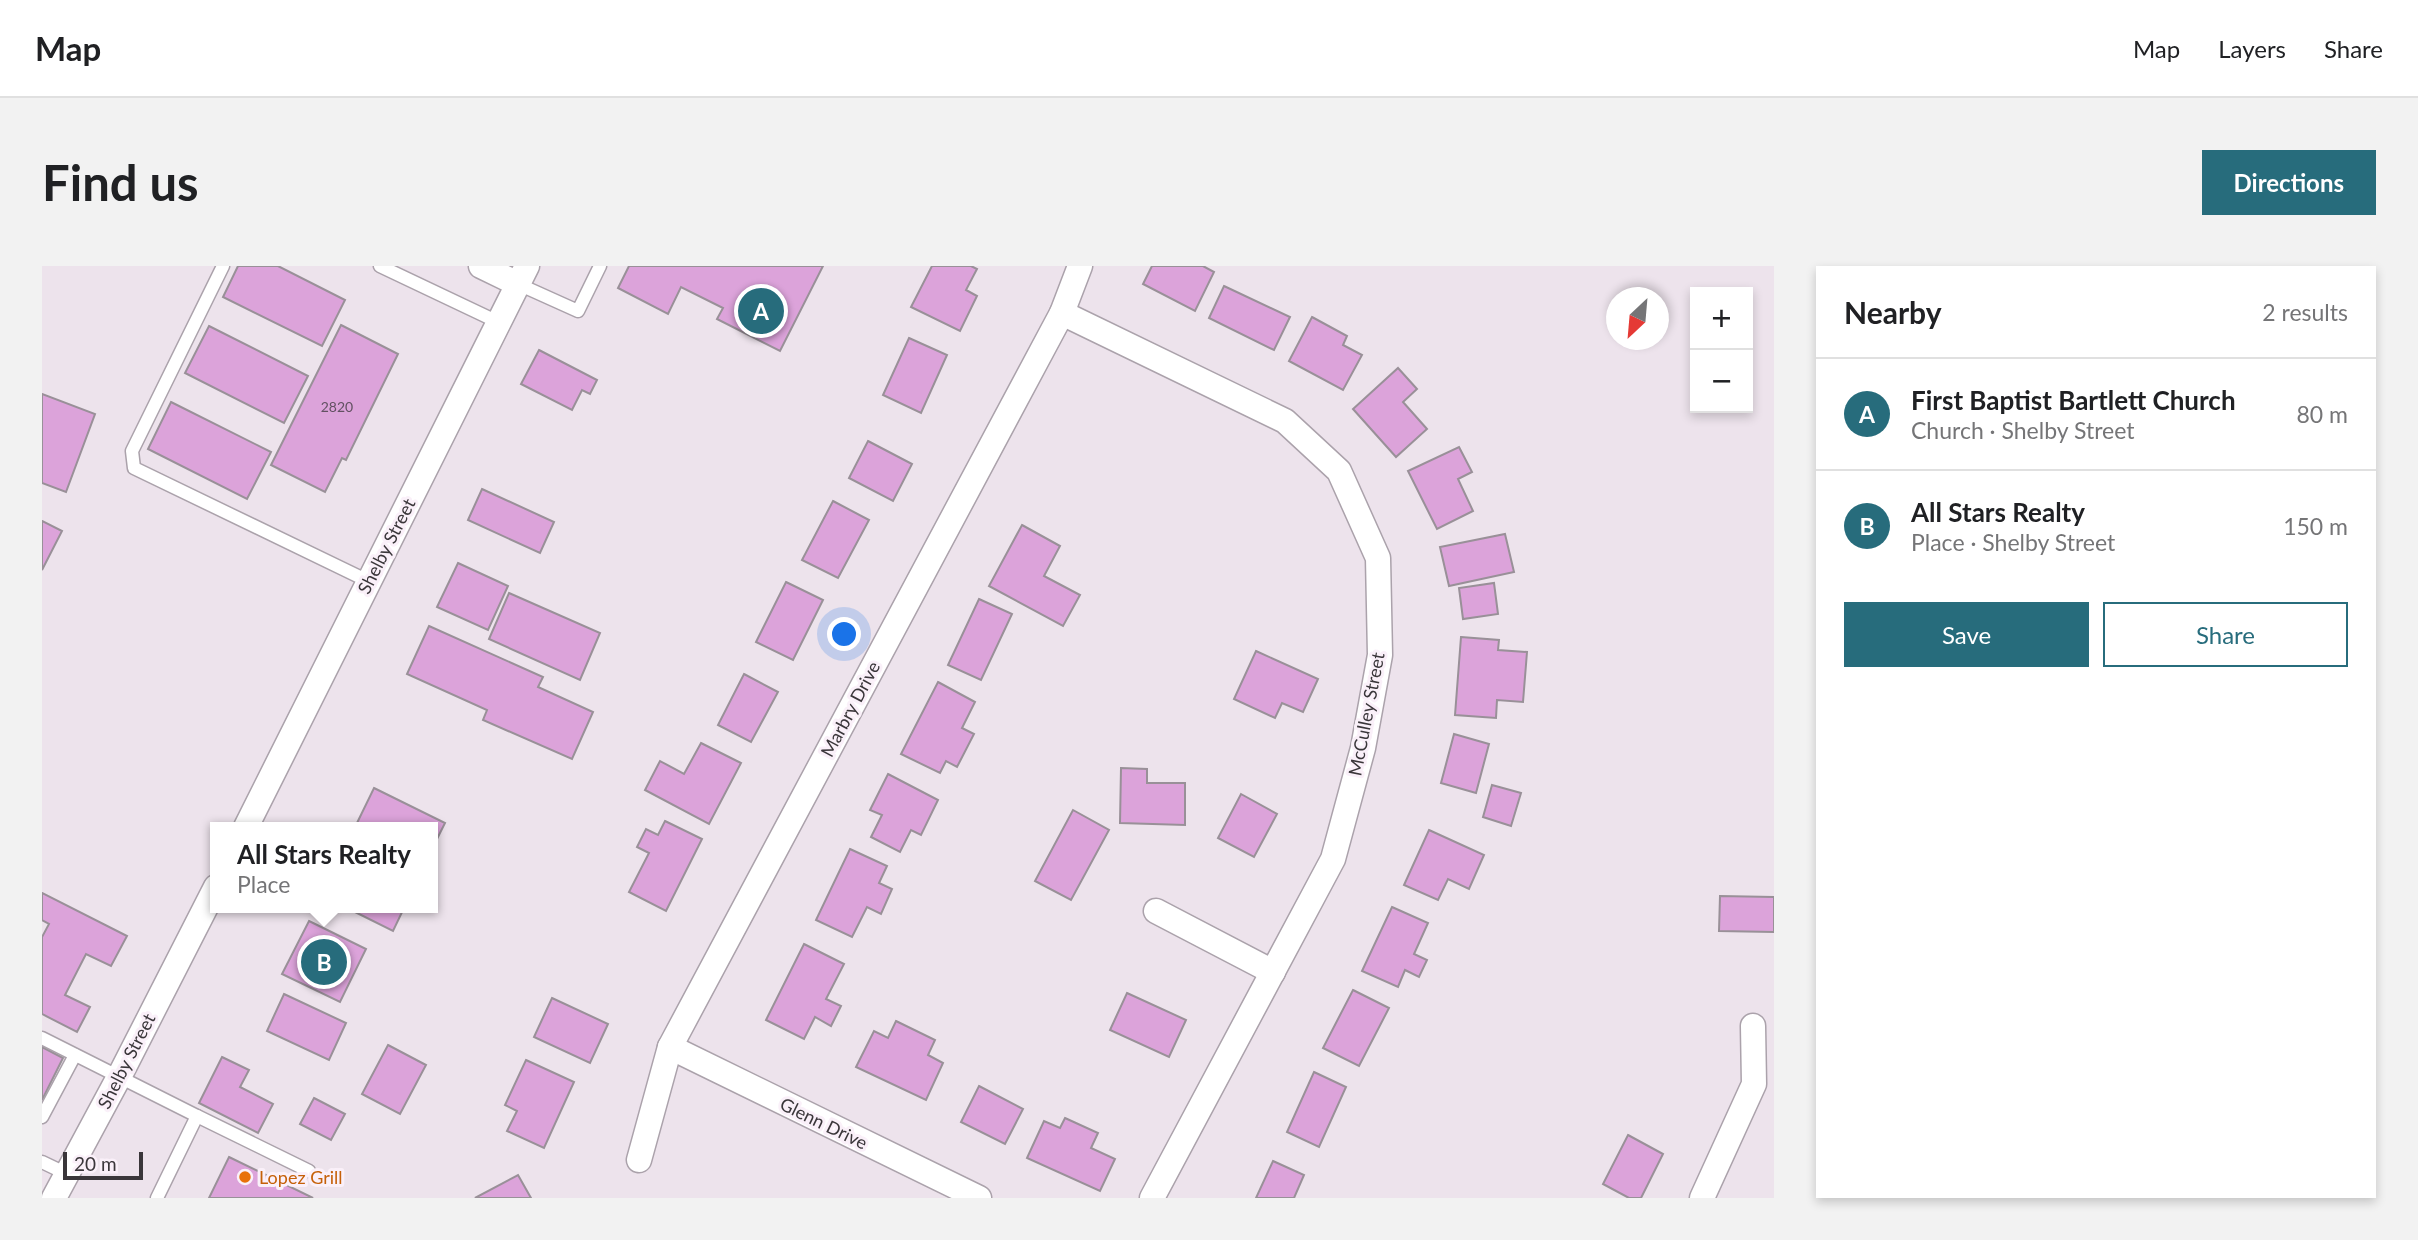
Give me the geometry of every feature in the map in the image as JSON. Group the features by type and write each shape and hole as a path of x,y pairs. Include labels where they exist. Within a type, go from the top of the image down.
{"street":[{"path":"481,266 523,275"},
{"name":"Marbry Drive","path":"639,1160 670,1047 1062,313 1080,266"},
{"name":"Shelby Street","path":"248,822 523,275"},
{"name":"McCulley Street","path":"1062,313 1285,421 1339,471 1378,558 1380,655 1363,748 1334,859 1152,1198"},
{"name":"Shelby Street","path":"54,1198 210,897"},
{"path":"1156,911 1273,972"},
{"path":"1702,1198 1754,1084 1753,1026"},
{"name":"Glenn Drive","path":"670,1047 979,1198"}],"lane":[{"path":"223,266 132,451 134,468 368,581"},
{"path":"380,266 498,322"},
{"path":"523,275 578,311 600,266"},
{"path":"42,1038 309,1171"},
{"path":"42,1116 75,1055"},
{"path":"157,1198 197,1116"},
{"path":"42,1162 67,1174"}],"building":[{"path":"238,266 278,266 345,300 322,346 223,297"},
{"path":"629,266 823,266 780,351 717,319 723,308 681,287 668,314 618,288"},
{"path":"932,266 971,266 977,269 966,290 977,296 960,331 911,307"},
{"path":"1152,266 1203,266 1214,272 1195,311 1143,284"},
{"path":"1224,286 1290,317 1274,350 1209,318"},
{"path":"1312,317 1347,336 1343,345 1362,355 1343,390 1289,361"},
{"path":"341,325 398,354 346,460 342,458 325,492 271,465"},
{"path":"209,326 308,376 284,423 185,373"},
{"path":"909,338 947,355 921,413 883,395"},
{"path":"539,350 597,380 590,394 582,390 572,410 521,384"},
{"path":"1398,368 1417,389 1403,402 1427,429 1396,457 1353,409"},
{"path":"42,394 95,414 66,492 42,483"},
{"path":"171,402 271,452 247,499 148,449"},
{"path":"868,441 912,464 893,501 849,478"},
{"path":"1459,447 1472,472 1458,479 1473,511 1437,529 1408,471"},
{"path":"482,489 554,522 540,553 468,520"},
{"path":"833,501 869,520 838,578 802,560"},
{"path":"42,521 62,531 42,570"},
{"path":"1022,525 1060,546 1044,576 1080,595 1063,626 989,586"},
{"path":"1505,534 1514,572 1449,586 1440,547"},
{"path":"458,563 508,586 488,630 437,607"},
{"path":"786,582 823,600 793,660 756,642"},
{"path":"1494,583 1498,614 1463,619 1459,588"},
{"path":"509,593 600,633 580,680 489,639"},
{"path":"979,599 1012,614 981,680 948,665"},
{"path":"429,626 543,677 538,687 593,712 572,759 483,720 487,710 407,674"},
{"path":"1461,637 1499,640 1498,650 1527,652 1523,702 1497,700 1496,718 1455,715"},
{"path":"1256,651 1318,679 1303,712 1282,703 1275,718 1234,699"},
{"path":"744,674 778,692 751,742 718,725"},
{"path":"938,682 975,702 962,728 974,734 957,767 946,761 940,773 901,754"},
{"path":"1454,734 1489,744 1476,793 1441,783"},
{"path":"701,743 741,763 709,824 645,790 660,761 684,774"},
{"path":"1121,768 1147,769 1147,783 1185,783 1185,825 1120,823"},
{"path":"888,774 938,800 921,835 911,830 900,852 871,837 882,815 870,810"},
{"path":"1492,785 1521,793 1511,826 1483,817"},
{"path":"374,788 445,823 438,837 438,822 357,822"},
{"path":"1241,794 1277,814 1254,857 1218,838"},
{"path":"1073,810 1109,830 1071,900 1035,881"},
{"path":"665,821 702,839 666,911 629,892 649,853 637,847 646,829 658,835"},
{"path":"1429,830 1484,855 1469,889 1448,879 1438,900 1404,885"},
{"path":"850,849 887,866 879,883 892,889 881,914 867,907 852,937 816,920"},
{"path":"42,893 127,936 111,966 86,954 65,995 90,1007 77,1032 42,1014 42,937 49,924 42,920"},
{"path":"1720,896 1774,897 1774,932 1719,931"},
{"path":"1392,907 1428,923 1414,954 1427,960 1419,977 1405,970 1398,987 1362,971"},
{"path":"357,913 402,913 393,931"},
{"path":"309,921 366,949 340,1002 282,974"},
{"path":"804,944 844,964 826,999 841,1006 831,1026 815,1017 804,1039 766,1020"},
{"path":"1353,990 1389,1008 1359,1066 1323,1048"},
{"path":"1127,993 1186,1020 1169,1057 1110,1030"},
{"path":"284,994 346,1023 329,1060 267,1031"},
{"path":"552,998 608,1024 590,1063 534,1037"},
{"path":"896,1021 935,1040 928,1055 943,1063 926,1100 856,1067 874,1031 888,1038"},
{"path":"388,1045 426,1065 400,1114 362,1094"},
{"path":"42,1047 63,1058 42,1100"},
{"path":"222,1057 249,1070 240,1087 273,1104 258,1133 199,1103"},
{"path":"526,1060 574,1082 544,1148 507,1131 517,1111 505,1105"},
{"path":"1314,1072 1346,1087 1319,1147 1287,1132"},
{"path":"979,1086 1023,1109 1005,1144 961,1122"},
{"path":"314,1098 345,1114 331,1140 300,1124"},
{"path":"1065,1118 1098,1133 1091,1148 1115,1159 1100,1191 1027,1158 1044,1121 1060,1128"},
{"path":"1628,1135 1663,1154 1641,1198 1629,1198 1603,1184"},
{"name":"Lopez Grill","path":"229,1157 313,1198 209,1198"},
{"path":"1273,1161 1304,1175 1294,1198 1256,1198"},
{"path":"518,1175 531,1198 475,1198"}],"place":[{"name":"First Baptist Bartlett Church","path":"761,311"},
{"name":"All Stars Realty","path":"324,962"},
{"name":"Lopez Grill","path":"245,1177"}]}
